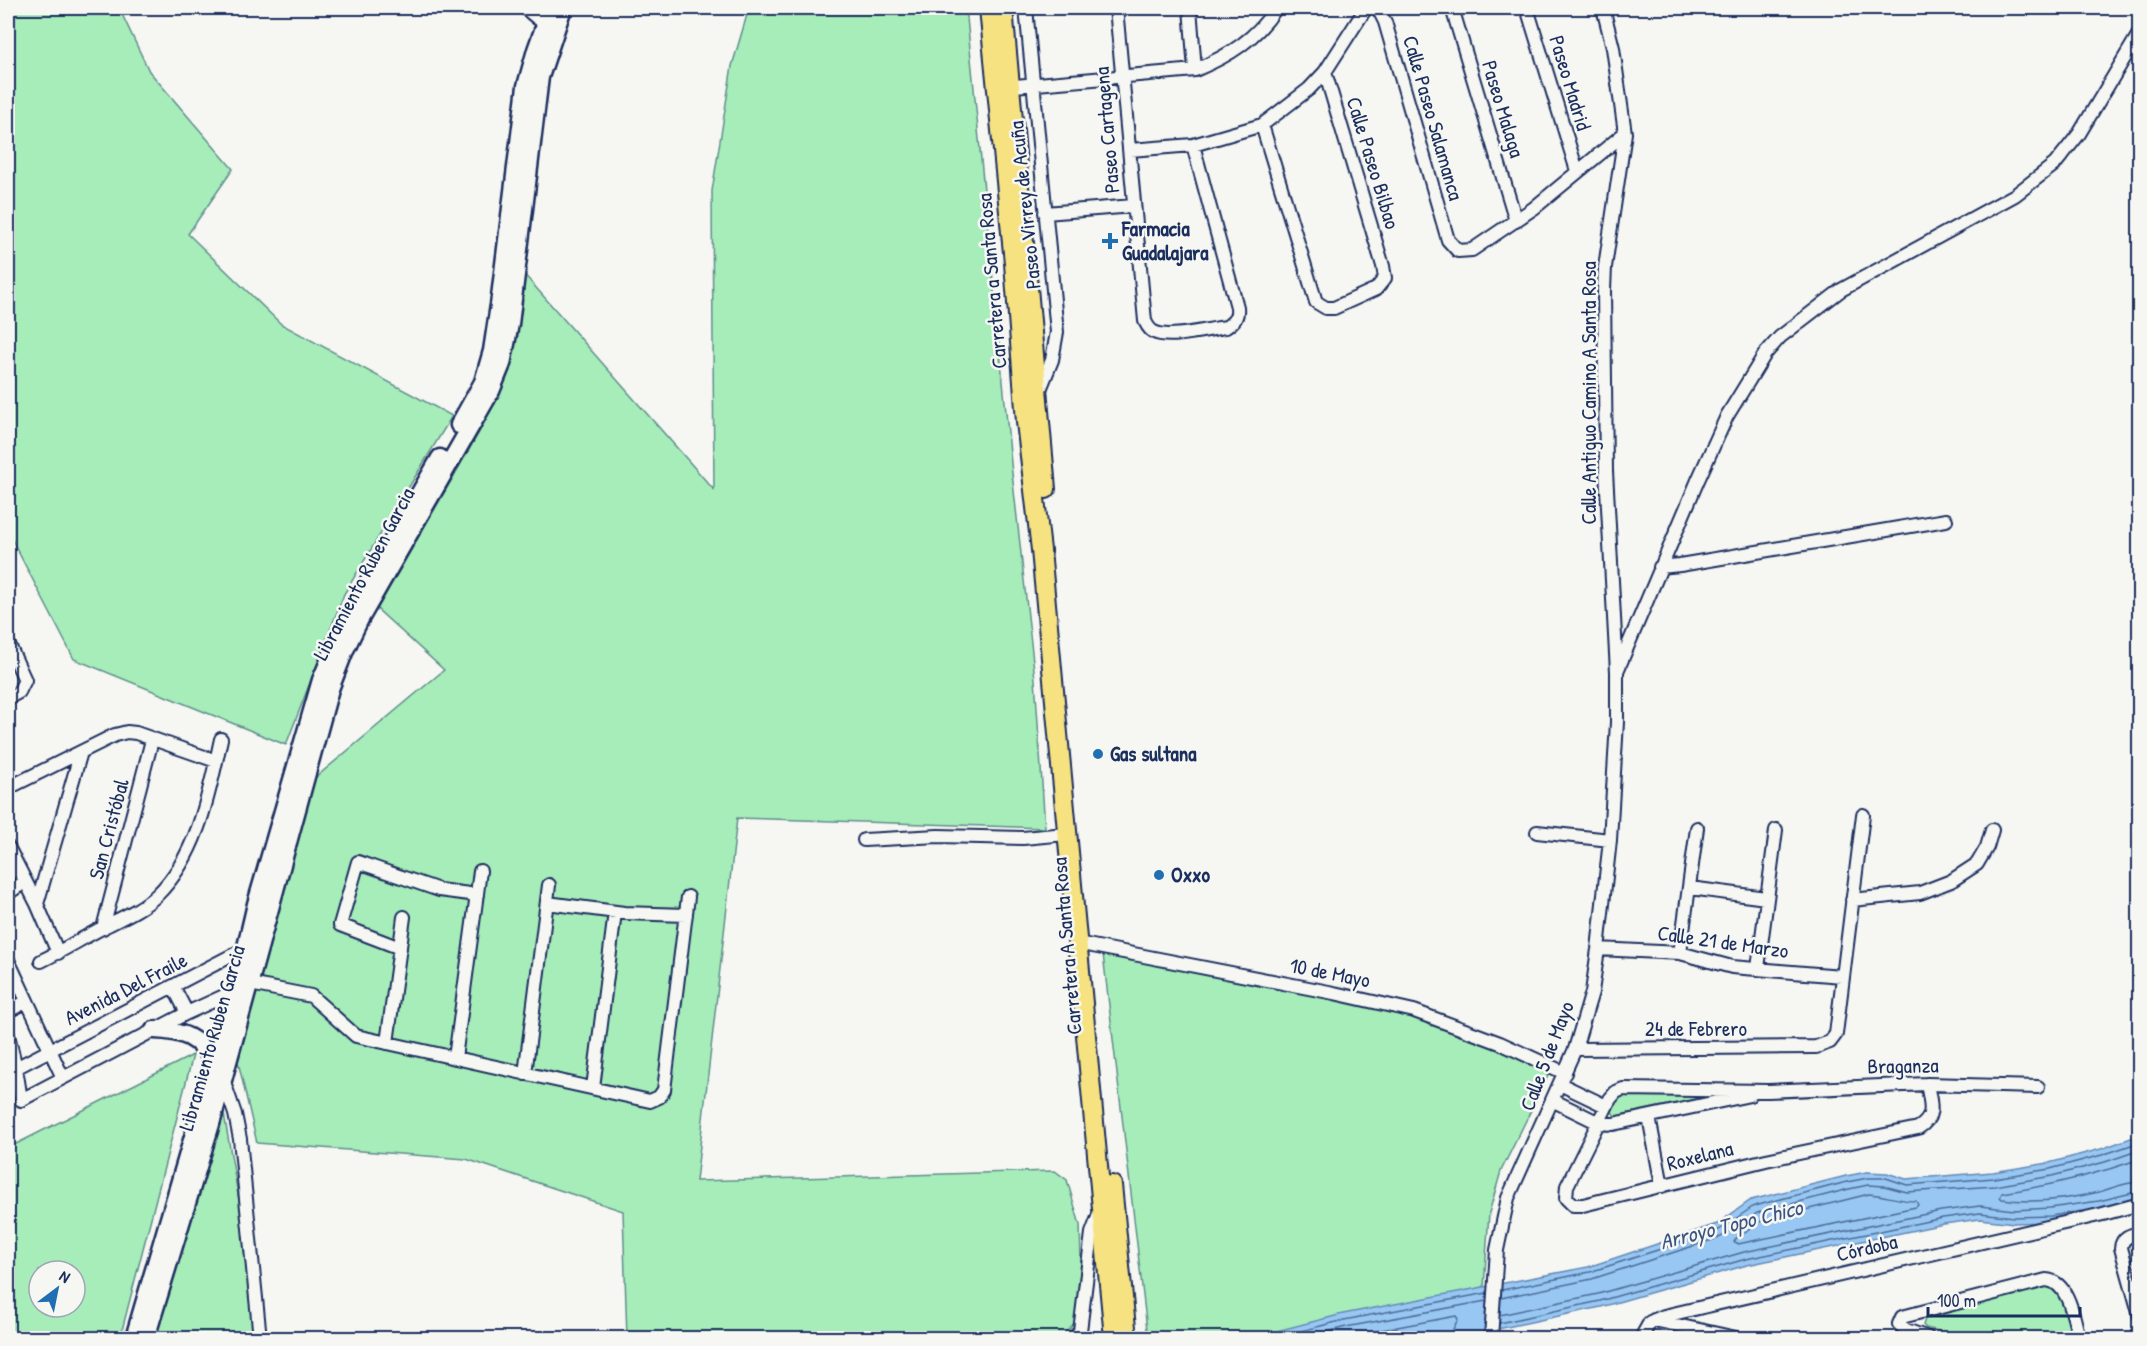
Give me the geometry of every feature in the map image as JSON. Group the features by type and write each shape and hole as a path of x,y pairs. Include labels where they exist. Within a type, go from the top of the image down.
{"main road":[{"name":"Carretera a Santa Rosa","path":"989,8 1003,87 1038,396 1046,549"},
{"name":"Carretera a Santa Rosa","path":"1003,8 1003,87 1026,422 1046,549"},
{"name":"Carretera A Santa Rosa","path":"1046,549 1066,834 1083,944 1114,1338"},
{"name":"Carretera A Santa Rosa","path":"1046,549 1083,944 1127,1338"},
{"path":"1101,1338 1104,1324 1103,1286 1107,1271"}],"street":[{"path":"525,8 551,19"},
{"name":"Libramiento Ruben Garcia","path":"146,1338 211,1124 243,987 246,948 256,904 328,660 356,603 462,422 487,371 497,322 526,86 551,19 563,8"},
{"name":"Paseo Virrey de Acuña","path":"1026,8 1057,332 1052,360 1038,396"},
{"name":"Paseo Cartagena","path":"1116,8 1145,321 1150,330 1162,334 1172,335 1226,327 1238,315 1193,144"},
{"path":"1190,8 1195,70"},
{"path":"1003,87 1195,70 1235,51 1253,37 1268,14 1276,8"},
{"path":"1130,150 1193,144 1227,137 1262,126 1302,95 1325,72 1366,8"},
{"name":"Calle Paseo Salamanca","path":"1378,8 1385,22 1448,240 1458,251 1472,250 1516,221"},
{"name":"Paseo Malaga","path":"1452,8 1516,221"},
{"name":"Paseo Madrid","path":"1527,8 1577,171"},
{"name":"Calle Antiguo Camino A Santa Rosa","path":"1603,8 1613,48 1625,133 1605,267 1604,290 1606,471 1617,672"},
{"name":"Libramiento Ruben Garcia","path":"134,1338 215,1062 263,939 326,704 345,650 484,404 502,364 510,324 534,110 551,19"},
{"path":"1617,672 1660,567 1727,416 1765,354 1801,319 1841,290 2015,195 2055,164 2079,134 2139,32"},
{"name":"Calle Paseo Bilbao","path":"1262,126 1312,294 1320,306 1334,308 1376,289 1385,278 1383,266 1325,72"},
{"path":"1516,221 1625,133"},
{"path":"1045,213 1134,206"},
{"path":"1660,567 1946,520"},
{"path":"8,643 23,675 24,684 19,692 8,698"},
{"name":"Calle 5 de Mayo","path":"1491,1335 1497,1250 1508,1198 1575,1049 1592,992 1610,840 1617,733 1617,672"},
{"path":"8,788 115,735 127,732 136,733 216,762"},
{"path":"41,961 136,911 155,897 180,866 202,815 221,739"},
{"name":"San Cristóbal","path":"103,928 152,740"},
{"path":"37,904 81,752"},
{"path":"1842,976 1863,815"},
{"path":"1680,953 1696,828"},
{"path":"1758,968 1776,830"},
{"path":"1852,900 1920,893 1951,881 1977,864 1987,847 1992,830"},
{"path":"1537,832 1610,840"},
{"path":"864,840 948,836 1023,838 1066,834"},
{"path":"8,848 13,871 25,882 58,953"},
{"path":"400,948 340,925 358,862 439,890 477,895"},
{"path":"455,1058 480,871"},
{"path":"8,893 25,882"},
{"path":"525,1074 549,885"},
{"path":"1690,888 1766,898"},
{"path":"8,1035 12,1070 21,1100 187,1013 243,987 311,996 356,1036 650,1101 664,1090 688,897"},
{"path":"547,903 615,912 686,915"},
{"path":"593,1088 615,912"},
{"path":"387,1043 404,917"},
{"name":"Avenida Del Fraile","path":"12,1070 263,939"},
{"name":"10 de Mayo","path":"1083,944 1414,1011 1500,1043 1563,1078 1606,1106"},
{"name":"Calle 21 de Marzo","path":"1598,948 1680,953 1732,967 1842,976"},
{"path":"8,960 63,1078"},
{"name":"24 de Febrero","path":"1575,1049 1816,1047 1830,1042 1836,1034 1842,976"},
{"path":"173,986 187,1013"},
{"path":"8,1011 26,1002"},
{"path":"154,1030 183,1033 201,1044 215,1062"},
{"path":"223,1079 235,1114 240,1139 260,1338"},
{"name":"Roxelana","path":"1620,1090 1612,1095 1566,1186 1566,1198 1573,1205 1583,1205 1767,1160 1918,1128 1929,1118 1931,1108 1927,1084"},
{"name":"Braganza","path":"1620,1090 1768,1091 1927,1084 2038,1087"},
{"name":"Braganza","path":"1599,1123 1613,1124 1768,1091"},
{"path":"1552,1100 1599,1123"},
{"path":"1649,1117 1662,1186"},
{"name":"Córdoba","path":"1643,1334 1654,1320 1678,1312 2103,1214 2139,1203"},
{"path":"1074,1338 1080,1331 1092,1233 1102,1207"},
{"path":"2139,1233 2125,1238 2121,1243 2139,1316"},
{"path":"1928,1338 1902,1328 1899,1324 1902,1317 2046,1280 2057,1282 2064,1290 2079,1338"},
{"path":"1654,1320 1736,1338"}],"green space":[{"path":"8,8 119,8 149,71 233,169 188,234 281,324 452,416 344,594 286,745 74,659 8,532"},
{"path":"749,8 966,8 1012,473 1035,679 1045,828 737,818 696,1181 1055,1171 1067,1180 1080,1225 1081,1262 1075,1322 1062,1338 627,1338 623,1211 466,1159 257,1143 236,1053 315,778 444,670 377,609 481,429 508,369 517,334 523,273 714,490 712,191 732,66"},
{"path":"1103,954 1422,1017 1550,1072 1501,1171 1489,1213 1484,1287 1249,1338 1148,1338"},
{"path":"193,1055 120,1338 8,1338 8,1148"},
{"path":"1629,1094 1712,1096 1615,1116 1612,1112 1618,1096"},
{"path":"224,1114 246,1241 255,1338 153,1338"},
{"path":"2050,1284 2058,1288 2074,1338 1970,1338 1926,1328 1923,1325 1925,1319"}],"water":[{"name":"Arroyo Topo Chico","path":"2139,1135 2139,1204 2051,1222 2014,1223 1980,1219 1944,1224 1747,1265 1601,1307 1484,1332 1467,1338 1249,1338 1343,1314 1588,1267 1717,1224 1751,1200 1846,1176 1867,1172 1887,1173 1906,1179 1993,1172 2049,1163 2101,1149"}],"place":[{"name":"Farmacia Guadalajara","path":"1110,241"},
{"name":"Gas sultana","path":"1098,754"},
{"name":"Oxxo","path":"1159,875"}]}
